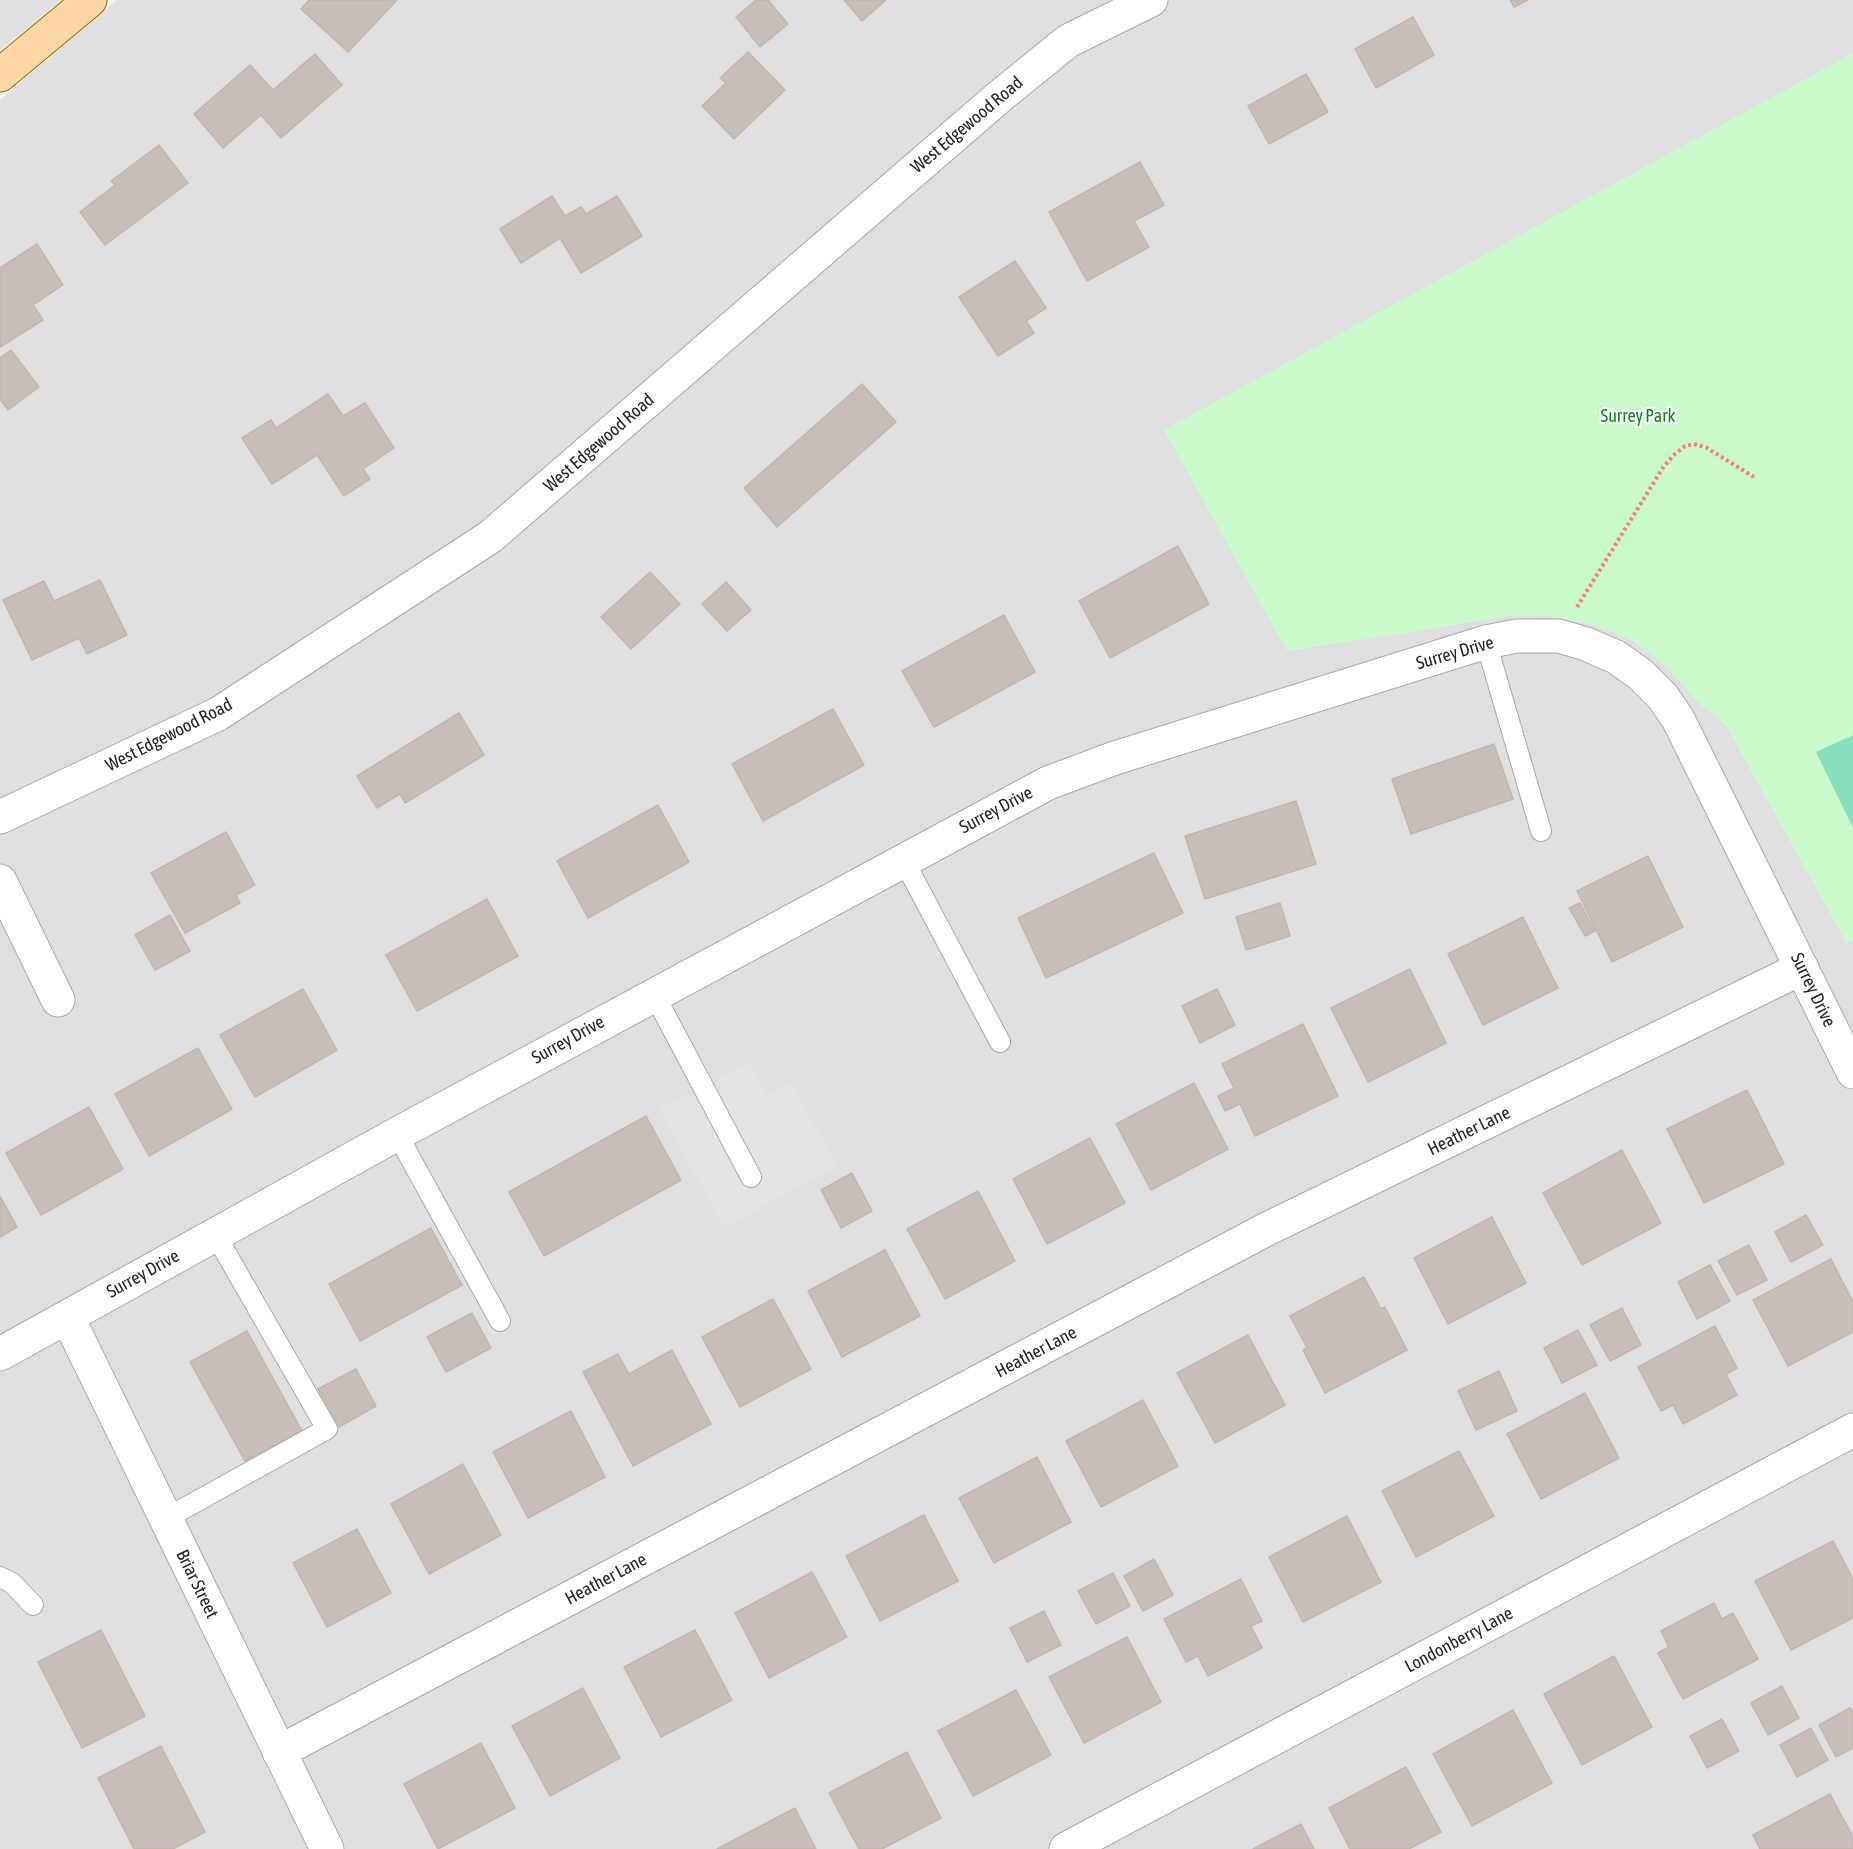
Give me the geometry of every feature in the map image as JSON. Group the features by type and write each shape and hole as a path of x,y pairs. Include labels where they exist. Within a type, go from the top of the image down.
{"main road":[{"path":"0,75 90,0"}],"street":[{"path":"1068,41 1093,0"},
{"name":"West Edgewood Road","path":"0,817 218,714 490,537 999,97 1068,41 1151,0"},
{"name":"Surrey Drive","path":"0,1354 397,1134 1022,796 1079,771 1486,642 1517,636 1559,636 1616,657 1640,674 1663,697 1678,718 1853,1072"},
{"path":"0,881 58,1000"},
{"name":"Heather Lane","path":"279,1752 1265,1230 1802,968"},
{"name":"Briar Street","path":"68,1318 327,1849"},
{"name":"Londonberry Lane","path":"1066,1849 1853,1430"}],"lane":[{"path":"1486,642 1541,831"},
{"path":"903,859 1000,1042"},
{"path":"654,994 752,1177"},
{"path":"397,1134 500,1321"},
{"path":"165,1519 327,1430 215,1234"},
{"path":"0,1577 12,1583 33,1605"}],"path":[{"path":"1559,636 1664,466 1675,453 1694,444 1707,448 1754,477"}],"shaded area":[{"path":"0,0 61,0 0,50"},
{"path":"117,0 1853,0 1853,59 1287,651 1515,615 1552,616 1595,625 1634,641 1668,668 1692,696 1726,725 1847,943 1853,940 1853,1849 0,1849 0,100"},
{"path":"749,1061 768,1096 792,1083 837,1166 724,1228 659,1109"}],"green space":[{"name":"Surrey Park","path":"1853,53 1853,940 1847,943 1726,725 1696,701 1668,668 1634,641 1595,625 1552,616 1515,615 1287,651 1164,430"},
{"path":"1853,735 1853,828 1816,752"}],"building":[{"path":"309,0 397,0 348,52 301,9"},
{"path":"756,0 768,0 788,24 760,47 736,17"},
{"path":"844,0 886,0 862,21"},
{"path":"1510,0 1528,0 1514,7"},
{"path":"1413,17 1434,55 1376,88 1355,49"},
{"path":"748,52 785,90 734,139 702,106 726,83 720,78"},
{"path":"315,54 342,85 281,138 261,115 223,148 194,114 250,65 273,90"},
{"path":"1306,74 1328,112 1269,144 1248,106"},
{"path":"159,145 188,183 105,245 80,212 115,185 111,181"},
{"path":"1140,162 1164,205 1134,221 1149,247 1087,281 1049,212"},
{"path":"552,196 565,216 581,207 586,214 617,196 642,236 581,273 560,238 521,263 500,229"},
{"path":"37,244 63,285 33,305 43,320 0,347 0,268"},
{"path":"1015,261 1046,308 1026,321 1034,333 998,356 959,297"},
{"path":"11,350 39,387 8,410 0,399 0,358"},
{"path":"862,384 896,422 777,527 744,488"},
{"path":"328,394 343,416 365,403 394,448 363,469 370,479 344,496 317,455 272,484 242,438 271,420 276,428"},
{"path":"1178,546 1209,604 1110,658 1079,601"},
{"path":"650,572 680,604 631,649 601,617"},
{"path":"100,580 127,635 87,654 79,638 32,660 3,600 44,581 54,601"},
{"path":"726,582 751,610 727,631 702,604"},
{"path":"1004,615 1035,672 934,727 902,671"},
{"path":"833,709 864,765 763,821 732,764"},
{"path":"459,713 484,755 405,803 400,794 377,808 357,776"},
{"path":"1494,744 1513,799 1411,834 1392,779"},
{"path":"1296,801 1316,864 1205,899 1185,836"},
{"path":"658,805 689,862 588,918 557,861"},
{"path":"226,832 255,885 236,895 240,903 185,933 151,873"},
{"path":"1154,853 1183,913 1046,978 1018,918"},
{"path":"1648,856 1683,927 1612,962 1577,891"},
{"path":"487,899 518,956 417,1011 386,955"},
{"path":"1280,903 1290,936 1246,950 1236,917"},
{"path":"1580,903 1595,931 1585,936 1569,908"},
{"path":"170,915 190,951 155,970 135,935"},
{"path":"1523,917 1558,988 1483,1025 1448,954"},
{"path":"1410,969 1446,1043 1368,1082 1331,1008"},
{"path":"303,989 337,1050 255,1097 220,1035"},
{"path":"1217,989 1235,1025 1200,1043 1182,1006"},
{"path":"1303,1024 1338,1096 1255,1136 1240,1104 1225,1111 1218,1096 1234,1088 1222,1064"},
{"path":"198,1048 232,1109 149,1156 115,1094"},
{"path":"1194,1083 1228,1149 1151,1190 1116,1124"},
{"path":"1747,1090 1784,1164 1704,1203 1667,1129"},
{"path":"89,1107 123,1169 41,1215 6,1153"},
{"path":"646,1116 681,1180 544,1256 509,1192"},
{"path":"1090,1138 1125,1203 1047,1244 1013,1179"},
{"path":"1622,1150 1661,1223 1582,1265 1543,1193"},
{"path":"852,1173 872,1211 841,1228 821,1190"},
{"path":"978,1191 1015,1261 945,1299 907,1229"},
{"path":"0,1196 17,1227 0,1237"},
{"path":"1806,1215 1823,1245 1791,1262 1775,1232"},
{"path":"1492,1217 1526,1283 1448,1324 1414,1258"},
{"path":"431,1228 462,1285 360,1341 329,1284"},
{"path":"1749,1245 1767,1280 1737,1295 1718,1261"},
{"path":"885,1250 920,1316 842,1357 808,1291"},
{"path":"1831,1259 1853,1302 1853,1332 1788,1366 1753,1300"},
{"path":"1710,1265 1730,1301 1697,1319 1678,1282"},
{"path":"1364,1277 1381,1309 1385,1307 1407,1350 1325,1393 1303,1350 1307,1348 1290,1316"},
{"path":"773,1299 811,1369 740,1407 702,1337"},
{"path":"1622,1308 1641,1345 1610,1361 1590,1325"},
{"path":"472,1313 491,1348 446,1372 427,1337"},
{"path":"1715,1326 1737,1368 1726,1374 1737,1395 1683,1424 1673,1405 1661,1411 1638,1367"},
{"path":"1578,1330 1597,1365 1562,1383 1544,1348"},
{"path":"247,1331 302,1431 245,1461 190,1362"},
{"path":"1248,1335 1285,1405 1215,1443 1177,1373"},
{"path":"672,1350 711,1424 633,1466 583,1372 618,1354 629,1374"},
{"path":"356,1369 376,1406 339,1427 318,1389"},
{"path":"1499,1371 1517,1411 1476,1430 1458,1391"},
{"path":"1585,1393 1619,1458 1541,1499 1507,1434"},
{"path":"1143,1400 1178,1466 1101,1507 1066,1441"},
{"path":"571,1411 605,1477 528,1518 493,1452"},
{"path":"1459,1451 1494,1516 1416,1557 1382,1491"},
{"path":"1037,1457 1071,1522 994,1563 959,1498"},
{"path":"463,1464 501,1535 429,1574 391,1504"},
{"path":"924,1515 958,1581 880,1621 846,1556"},
{"path":"1347,1516 1381,1582 1303,1622 1269,1557"},
{"path":"357,1529 391,1593 327,1627 293,1563"},
{"path":"1833,1541 1853,1579 1853,1618 1791,1650 1755,1581"},
{"path":"1154,1559 1173,1595 1143,1611 1124,1576"},
{"path":"812,1572 847,1637 769,1678 735,1613"},
{"path":"1113,1573 1130,1606 1096,1624 1078,1591"},
{"path":"1241,1579 1262,1621 1251,1626 1262,1648 1208,1676 1198,1656 1186,1662 1164,1619"},
{"path":"1714,1603 1722,1619 1733,1613 1758,1659 1683,1699 1658,1653 1669,1647 1661,1631"},
{"path":"1044,1611 1061,1645 1027,1662 1010,1628"},
{"path":"101,1630 145,1716 82,1748 38,1662"},
{"path":"695,1630 732,1700 661,1737 624,1667"},
{"path":"1127,1637 1161,1702 1084,1743 1049,1677"},
{"path":"1614,1656 1652,1727 1582,1765 1544,1694"},
{"path":"1782,1686 1799,1718 1768,1735 1751,1703"},
{"path":"583,1688 620,1758 550,1796 512,1726"},
{"path":"1016,1690 1051,1755 973,1796 938,1731"},
{"path":"1850,1708 1853,1713 1853,1748 1836,1757 1819,1725"},
{"path":"1513,1710 1552,1783 1472,1826 1433,1754"},
{"path":"1722,1719 1739,1751 1707,1768 1690,1736"},
{"path":"1811,1728 1828,1760 1797,1777 1780,1745"},
{"path":"481,1743 515,1808 438,1849 404,1784"},
{"path":"161,1746 205,1832 173,1849 134,1849 98,1778"},
{"path":"907,1752 941,1818 882,1849 859,1849 829,1793"},
{"path":"1406,1767 1441,1832 1409,1849 1350,1849 1329,1808"},
{"path":"1830,1794 1853,1837 1853,1849 1760,1849 1753,1835"},
{"path":"795,1808 816,1849 717,1849"},
{"path":"1301,1824 1314,1849 1253,1849"}]}
